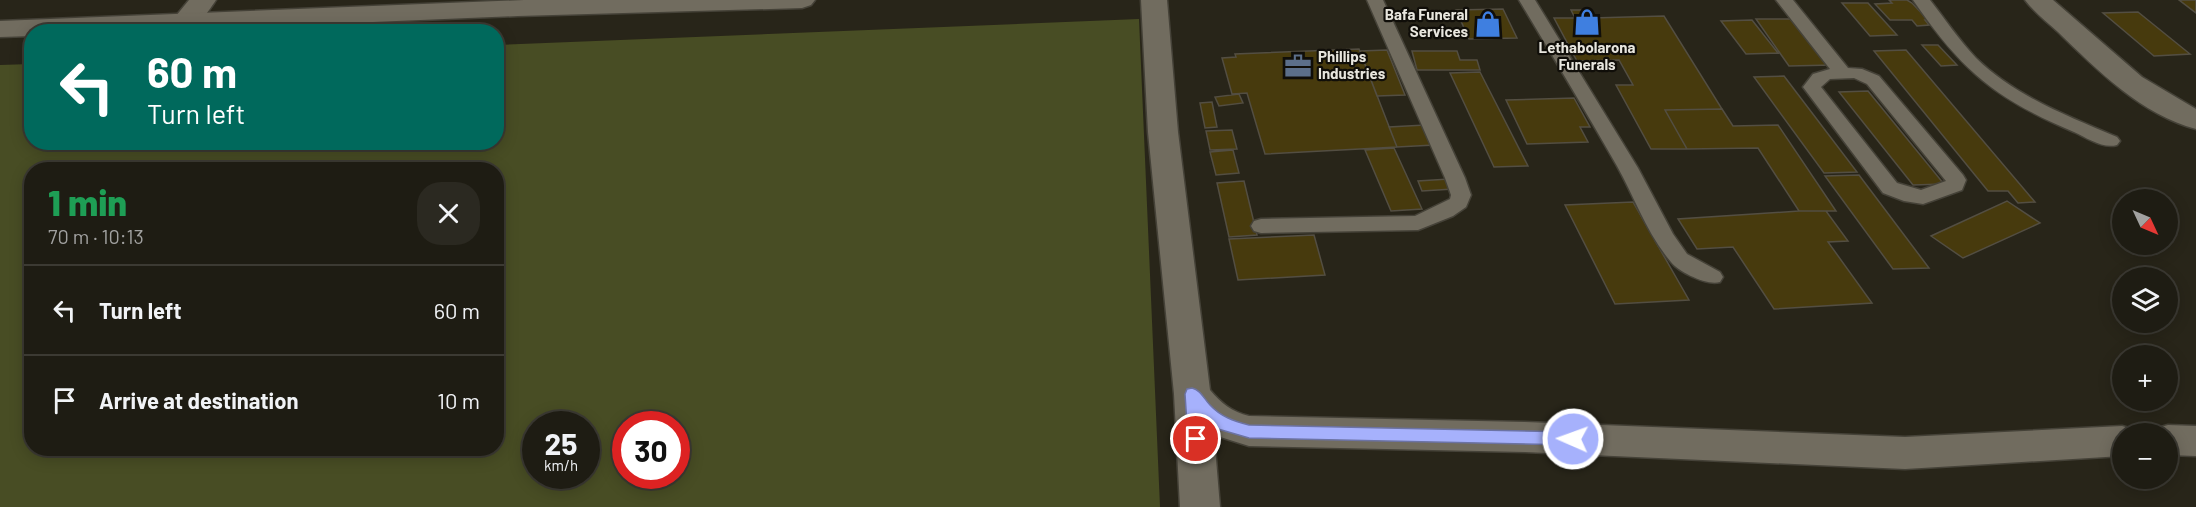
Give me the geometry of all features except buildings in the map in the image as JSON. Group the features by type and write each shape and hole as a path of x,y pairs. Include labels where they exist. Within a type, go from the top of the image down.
{"street":[{"path":"184,22 203,0"},
{"path":"131,24 520,4 802,0"},
{"path":"1154,0 1163,132 1192,394 1200,507"},
{"path":"2038,0 2128,81 2169,109 2196,134"},
{"path":"0,29 24,28"},
{"path":"2169,109 2196,120"},
{"path":"1192,394 1205,411 1223,425 1249,431 1525,437 1905,453 2112,442"},
{"path":"2178,440 2196,441"}],"lane":[{"path":"1261,226 1418,224 1459,202 1461,195 1455,178 1375,0"},
{"path":"1527,0 1628,168 1664,237 1680,259 1712,277"},
{"path":"1784,0 1844,74 1865,75 1873,80 1956,180 1955,185 1923,197 1911,196 1884,183 1812,87 1814,80 1820,75 1844,74"},
{"path":"1922,0 1974,66 1990,80 2036,107 2110,141"}],"green space":[{"path":"1139,19 1160,507 0,507 0,65 24,64 24,150 504,150 504,45"}],"place":[{"name":"Lethabolarona Funerals","path":"1587,22"},
{"name":"Bafa Funeral Services","path":"1488,24"},
{"name":"Phillips Industries","path":"1298,66"}],"route":[{"path":"1196,439 1192,394 1205,411 1223,425 1249,431 1573,439"}]}
